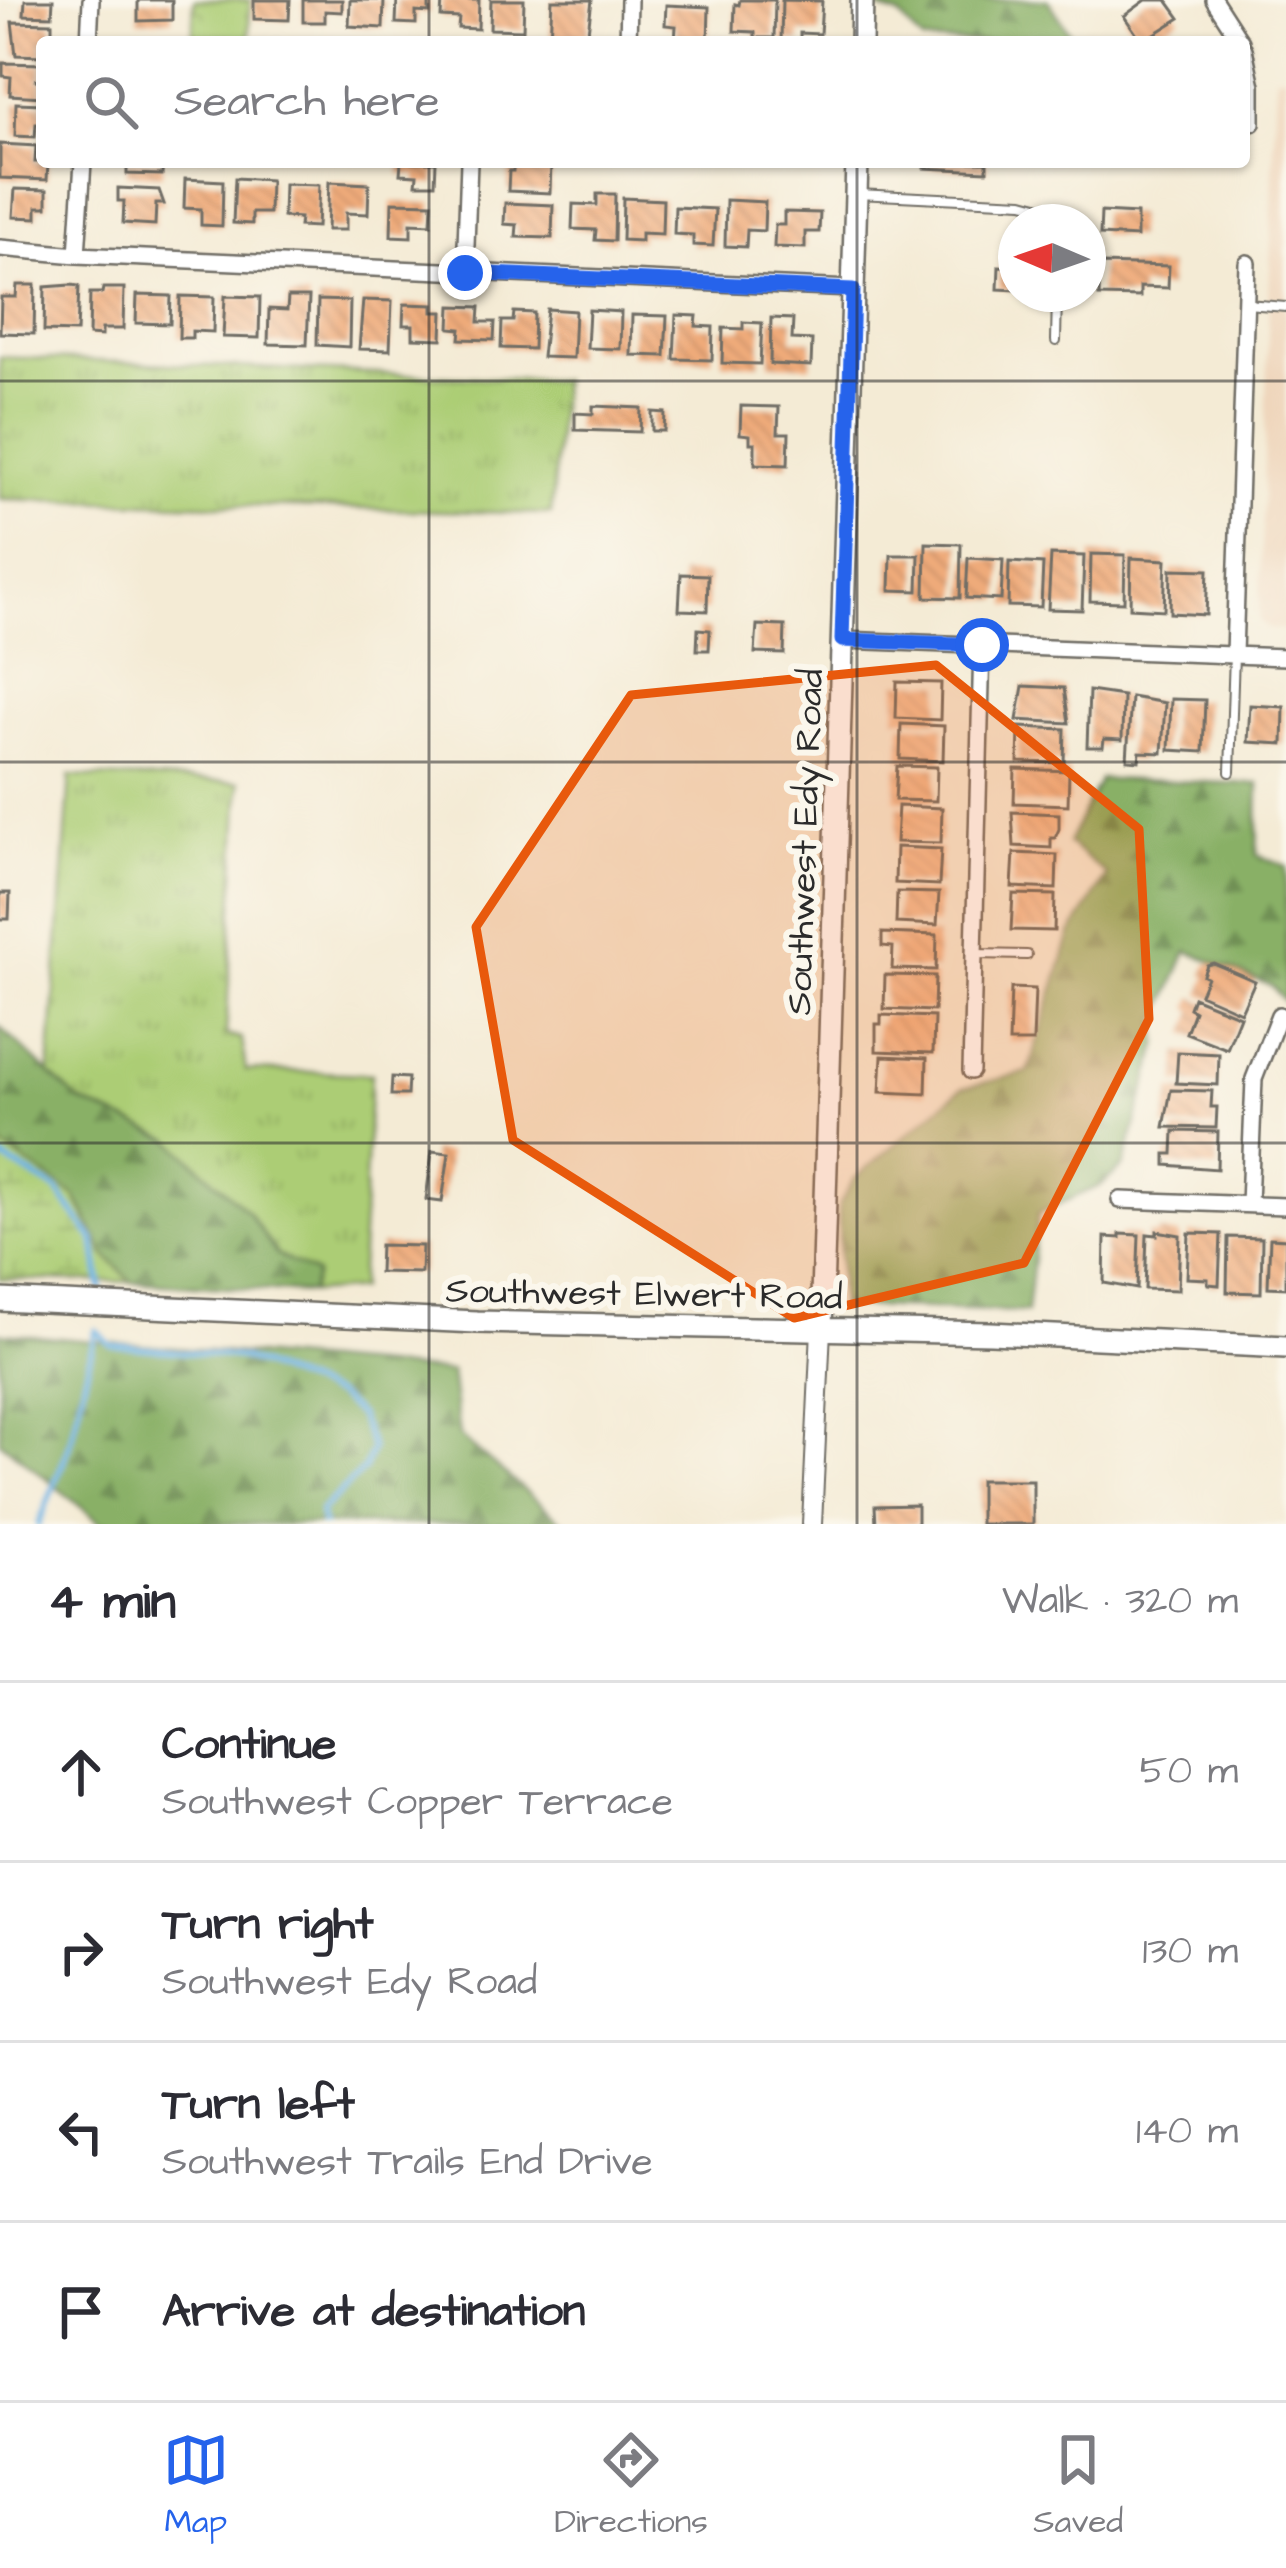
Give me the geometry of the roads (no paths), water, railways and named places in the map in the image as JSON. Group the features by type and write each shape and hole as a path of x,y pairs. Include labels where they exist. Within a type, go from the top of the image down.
{"main road":[{"path":"861,36 862,0"},
{"name":"Southwest Edy Road","path":"821,1329 856,168"},
{"name":"Southwest Elwert Road","path":"0,1300 501,1323 1039,1334 1286,1347"}],"street":[{"path":"89,36 91,0"},
{"path":"628,36 629,0"},
{"path":"1214,0 1236,36"},
{"path":"1250,78 1252,123"},
{"path":"77,255 83,168"},
{"path":"465,273 469,168"},
{"path":"0,248 853,290"},
{"path":"1234,654 1247,263"},
{"path":"842,640 1286,657"},
{"path":"971,1071 982,645"},
{"path":"1250,1204 1254,1079 1279,1015"},
{"path":"1120,1200 1286,1205"},
{"name":"Southwest Edy Road","path":"812,1524 821,1329"}],"lane":[{"path":"856,194 1031,204"},
{"path":"1246,304 1286,307"},
{"path":"1056,341 1057,312"},
{"path":"1230,772 1234,654"},
{"path":"974,954 1027,955"}],"waterway":[{"path":"0,1157 57,1190 94,1240 101,1288"},
{"path":"96,1330 111,1345 242,1358 337,1396 359,1416 372,1449 364,1469 320,1512 323,1524"},
{"path":"39,1524 69,1447 96,1330"}]}
